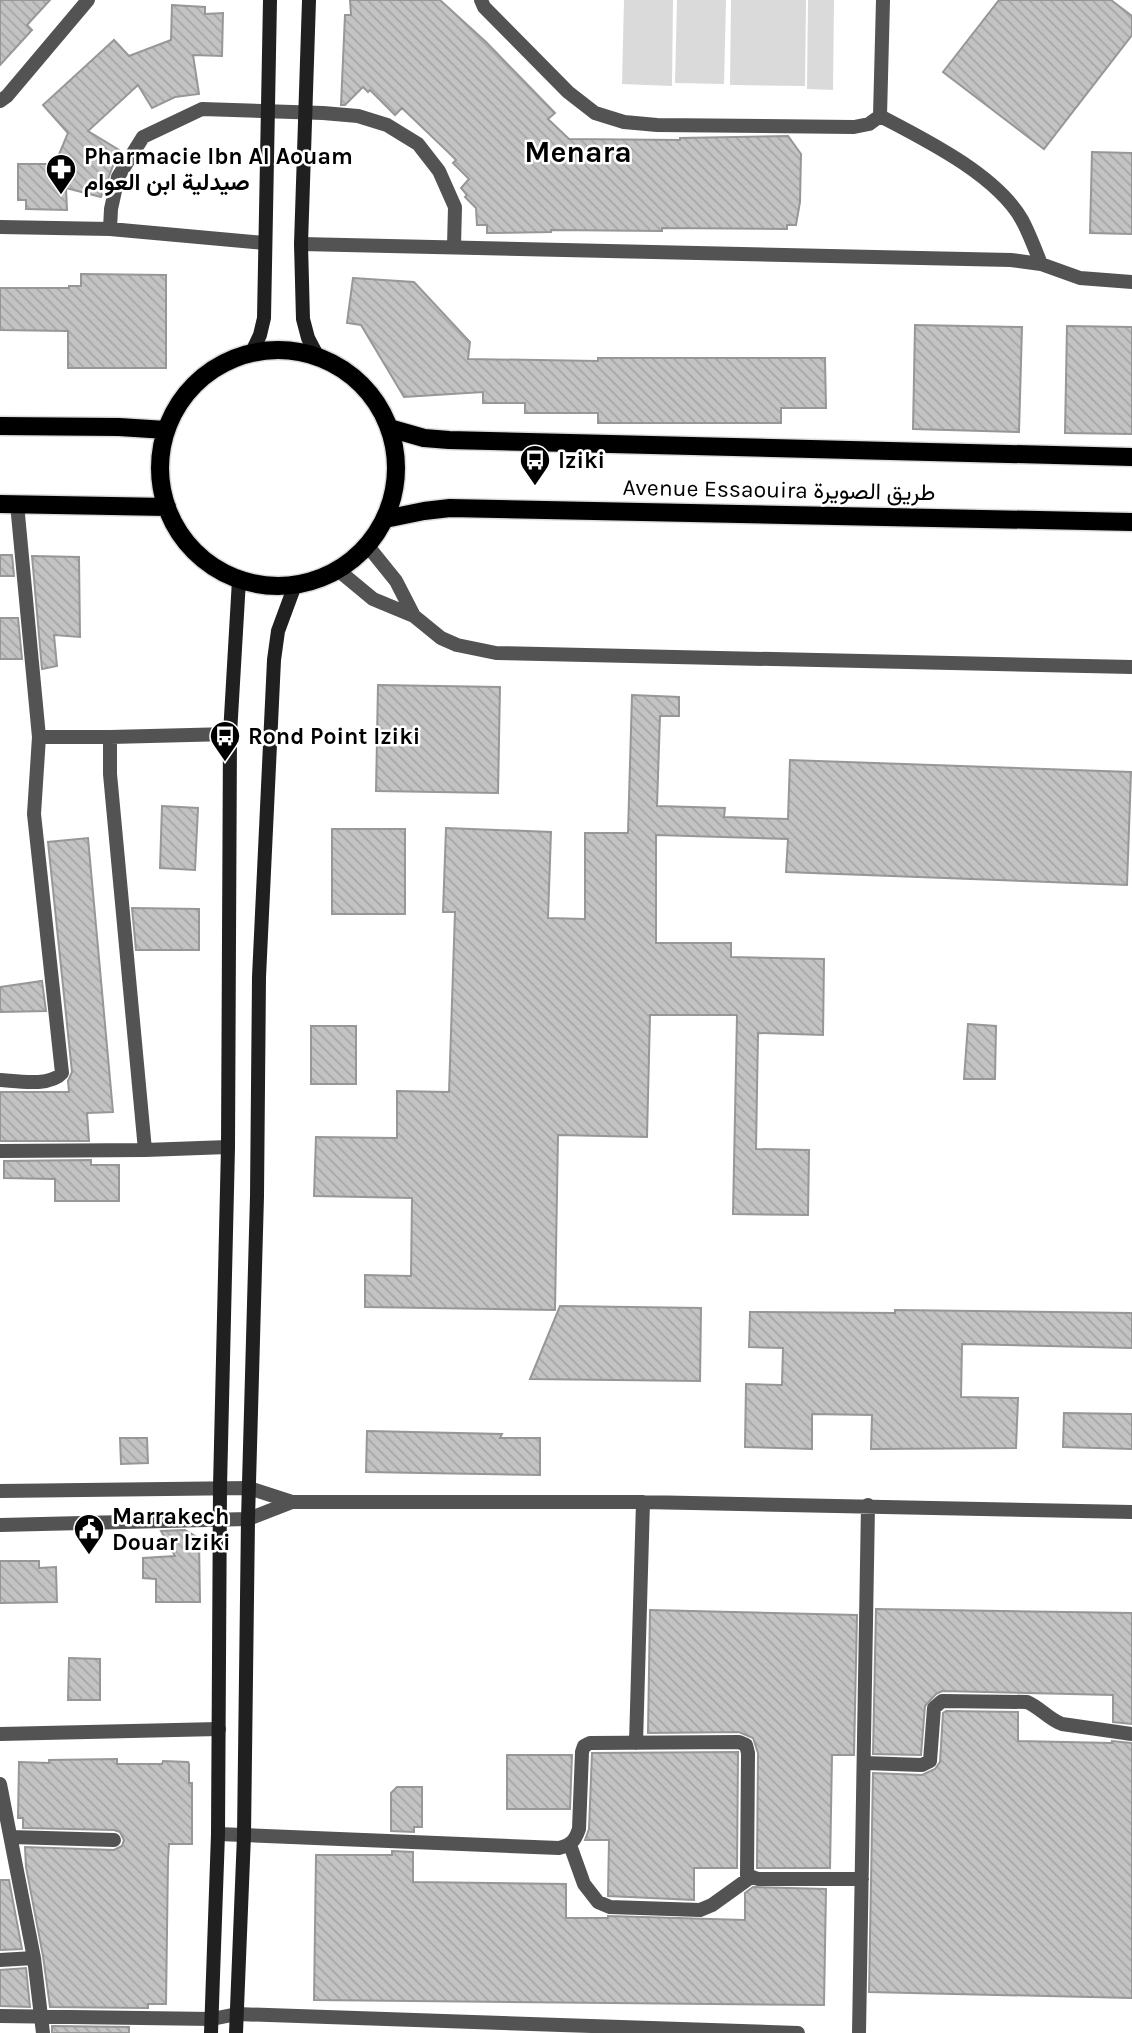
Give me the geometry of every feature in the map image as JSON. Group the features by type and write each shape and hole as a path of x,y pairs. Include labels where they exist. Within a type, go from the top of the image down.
{"main road":[{"path":"290,351 319,359 339,368 360,384 377,404 388,428 394,451 396,474 392,497 384,519 367,545 338,570 316,580 295,585 267,586 239,580 216,569 195,552 178,532 167,508 159,473 166,430 180,402 202,378 222,365 251,354 290,351"},
{"path":"0,426 166,430"},
{"name":"Avenue Essaouira طريق الصويرة","path":"388,428 424,438 449,440 1132,457"},
{"path":"8,504 167,508"},
{"name":"Avenue Essaouira طريق الصويرة","path":"384,519 450,508 1132,522"}],"street":[{"path":"0,101 88,0"},
{"path":"251,354 264,318 270,0"},
{"path":"309,0 301,244 303,320 308,338 319,359"},
{"path":"481,0 484,7 568,92 595,113 624,122 657,125 853,127 869,124 880,116"},
{"path":"880,116 883,0"},
{"path":"110,229 118,177 143,137 202,109 337,113 387,125 418,144 439,171 455,206 454,246"},
{"path":"880,116 968,167 1007,199 1021,219 1041,264"},
{"path":"0,227 110,229 264,243"},
{"path":"301,244 1011,260 1041,264 1080,278 1132,282"},
{"path":"0,1080 47,1081 58,1078 62,1073 34,814 39,737 8,504"},
{"path":"367,545 396,581 414,617"},
{"path":"338,570 373,599 414,617 426,628 449,641 496,653 1132,667"},
{"path":"212,2026 218,1834 220,1487 228,1147 230,734 239,580"},
{"path":"236,2033 244,1835 259,977 278,631 295,585"},
{"path":"39,737 230,734"},
{"path":"110,737 110,774 145,1150"},
{"path":"0,1151 228,1147"},
{"path":"0,1491 220,1487 249,1488 292,1502 643,1502 1132,1512"},
{"path":"0,1525 248,1519 292,1502"},
{"path":"636,1743 643,1502"},
{"path":"859,2033 868,1505"},
{"path":"864,1763 922,1765 930,1761 934,1708 942,1700 1027,1702 1037,1706 1052,1721 1132,1734"},
{"path":"0,1734 219,1729"},
{"path":"218,1834 559,1848 570,1845 579,1829 584,1746 590,1743 739,1742 746,1745 748,1753 746,1872 751,1877"},
{"path":"0,1784 34,1958 43,2033"},
{"path":"11,1837 114,1840"},
{"path":"570,1845 584,1884 592,1896 610,1907 700,1910 712,1906 751,1877 862,1879"},
{"path":"0,1865 16,1865"},
{"path":"0,1960 34,1958"},
{"path":"0,2015 212,2026 237,2014 798,2033"}],"shaded area":[{"path":"624,0 673,0 672,86 622,84"},
{"path":"677,0 726,0 724,84 675,83"},
{"path":"731,0 806,0 805,86 730,85"},
{"path":"808,0 834,0 833,90 807,89"}],"building":[{"path":"0,0 50,0 27,25 32,30 0,65"},
{"path":"350,0 440,0 486,42 555,113 548,119 569,139 680,140 788,136 801,154 800,202 796,225 787,225 787,229 662,228 662,231 551,230 487,233 487,225 477,225 476,208 465,197 467,195 461,188 469,179 453,163 456,160 402,108 395,115 370,90 368,92 363,87 345,105 341,105 345,15 351,15"},
{"path":"999,0 1111,0 1132,16 1132,35 1044,149 943,72"},
{"path":"172,5 205,7 205,14 223,13 222,56 193,55 199,94 175,97 152,108 138,85 88,131 119,150 101,197 66,188 67,210 26,209 26,200 18,200 18,164 55,164 68,133 43,105 114,40 129,56 171,40"},
{"path":"1092,152 1132,153 1132,234 1090,233"},
{"path":"81,274 166,275 166,368 68,368 68,331 0,330 0,288 81,286"},
{"path":"353,278 414,282 470,342 468,359 598,361 598,358 825,358 826,408 781,408 781,423 598,423 598,413 525,413 525,403 483,403 483,392 404,397 361,325 347,323"},
{"path":"915,325 1022,327 1019,432 913,429"},
{"path":"1067,326 1132,327 1132,434 1065,433"},
{"path":"0,555 12,555 14,576 0,576"},
{"path":"32,556 79,557 80,637 54,635 57,666 42,669"},
{"path":"0,618 18,618 22,659 0,659"},
{"path":"378,685 500,687 498,793 376,791"},
{"path":"632,695 679,697 679,716 660,716 657,806 725,808 724,817 788,819 790,760 1131,772 1127,885 786,872 788,839 656,835 656,943 731,943 731,957 824,959 823,1035 758,1033 756,1149 809,1150 808,1215 733,1214 737,1015 650,1015 647,1137 558,1135 555,1310 365,1307 365,1275 411,1276 412,1198 314,1196 316,1137 397,1138 397,1091 449,1092 455,912 443,912 446,828 551,832 548,918 585,919 585,833 628,833"},
{"path":"162,806 198,808 195,870 160,868"},
{"path":"332,829 405,829 405,914 332,914"},
{"path":"88,838 113,1112 87,1113 89,1141 0,1141 0,1092 69,1092 68,1081 72,1072 48,842"},
{"path":"132,908 199,909 199,950 136,950"},
{"path":"42,981 46,1011 0,1012 0,987"},
{"path":"968,1024 996,1026 995,1079 964,1079"},
{"path":"311,1026 356,1026 356,1084 311,1084"},
{"path":"91,1160 91,1165 119,1165 119,1201 55,1201 55,1179 4,1178 4,1161"},
{"path":"560,1306 701,1308 700,1381 530,1379"},
{"path":"895,1310 1132,1313 1132,1348 962,1344 961,1397 1018,1398 1016,1448 871,1449 872,1415 812,1414 812,1449 745,1447 746,1384 782,1385 783,1348 749,1347 750,1312 895,1313"},
{"path":"1064,1413 1132,1414 1132,1449 1063,1447"},
{"path":"367,1431 502,1434 500,1438 540,1438 540,1475 366,1472"},
{"path":"120,1438 147,1438 148,1463 121,1464"},
{"path":"185,1530 199,1541 200,1602 156,1602 156,1579 143,1578 143,1558 175,1556 161,1531"},
{"path":"0,1561 39,1561 39,1568 56,1567 57,1602 0,1603"},
{"path":"876,1609 1132,1613 1132,1724 1113,1722 1113,1695 942,1691 925,1706 921,1755 873,1754"},
{"path":"650,1610 857,1615 854,1755 832,1755 830,1868 757,1868 758,1753 753,1738 739,1732 648,1733"},
{"path":"69,1658 100,1659 100,1700 68,1700"},
{"path":"1018,1712 1018,1741 1132,1743 1132,1998 869,1992 873,1773 922,1775 935,1769 940,1762 943,1713"},
{"path":"738,1752 737,1868 694,1868 694,1900 608,1896 609,1840 585,1840 589,1829 592,1753"},
{"path":"507,1755 572,1755 570,1809 507,1809"},
{"path":"117,1759 117,1764 162,1764 163,1761 189,1764 189,1783 192,1783 192,1844 169,1844 166,2004 148,2004 148,2008 50,2007 25,1847 114,1850 122,1846 124,1840 120,1832 114,1830 23,1828 23,1818 18,1818 19,1762"},
{"path":"397,1787 422,1787 422,1827 414,1827 414,1832 391,1831 391,1793"},
{"path":"392,1851 413,1852 413,1882 566,1884 566,1918 608,1916 745,1920 745,1893 753,1887 826,1889 824,2005 314,2000 316,1855 392,1855"},
{"path":"0,1880 9,1880 22,1949 0,1950"},
{"path":"26,1968 30,2007 0,2006 0,1970"},
{"path":"52,2026 129,2027 129,2033 52,2033"}],"place":[{"name":"Pharmacie Ibn Al Aouam صيدلية ابن العوام","path":"61,196"},
{"name":"Iziki","path":"535,487"},
{"name":"Rond Point Iziki","path":"225,763"},
{"name":"Marrakech Douar Iziki","path":"89,1556"}],"district":[{"name":"Menara","path":"578,152"}]}
